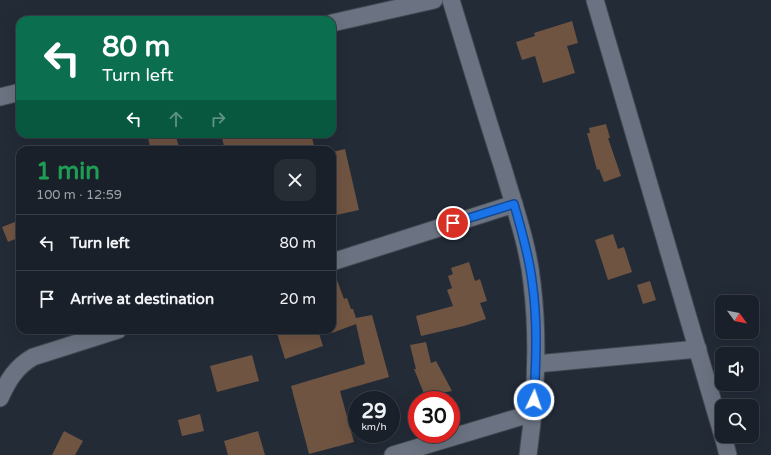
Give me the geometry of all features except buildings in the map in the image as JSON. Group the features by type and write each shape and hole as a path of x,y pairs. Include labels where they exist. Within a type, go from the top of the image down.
{"street":[{"path":"336,21 434,0"},
{"path":"451,0 514,204 522,232 532,282 536,326 536,364 533,413 528,455"},
{"path":"595,0 715,408"},
{"path":"0,97 16,93"},
{"path":"336,261 514,204"},
{"path":"0,398 8,380 13,373 22,364 33,357 105,334"},
{"path":"536,364 698,349"},
{"path":"393,455 533,413"},
{"path":"725,443 728,455"}],"route":[{"path":"453,223 514,204 522,232 532,282 536,326 534,400"}]}
